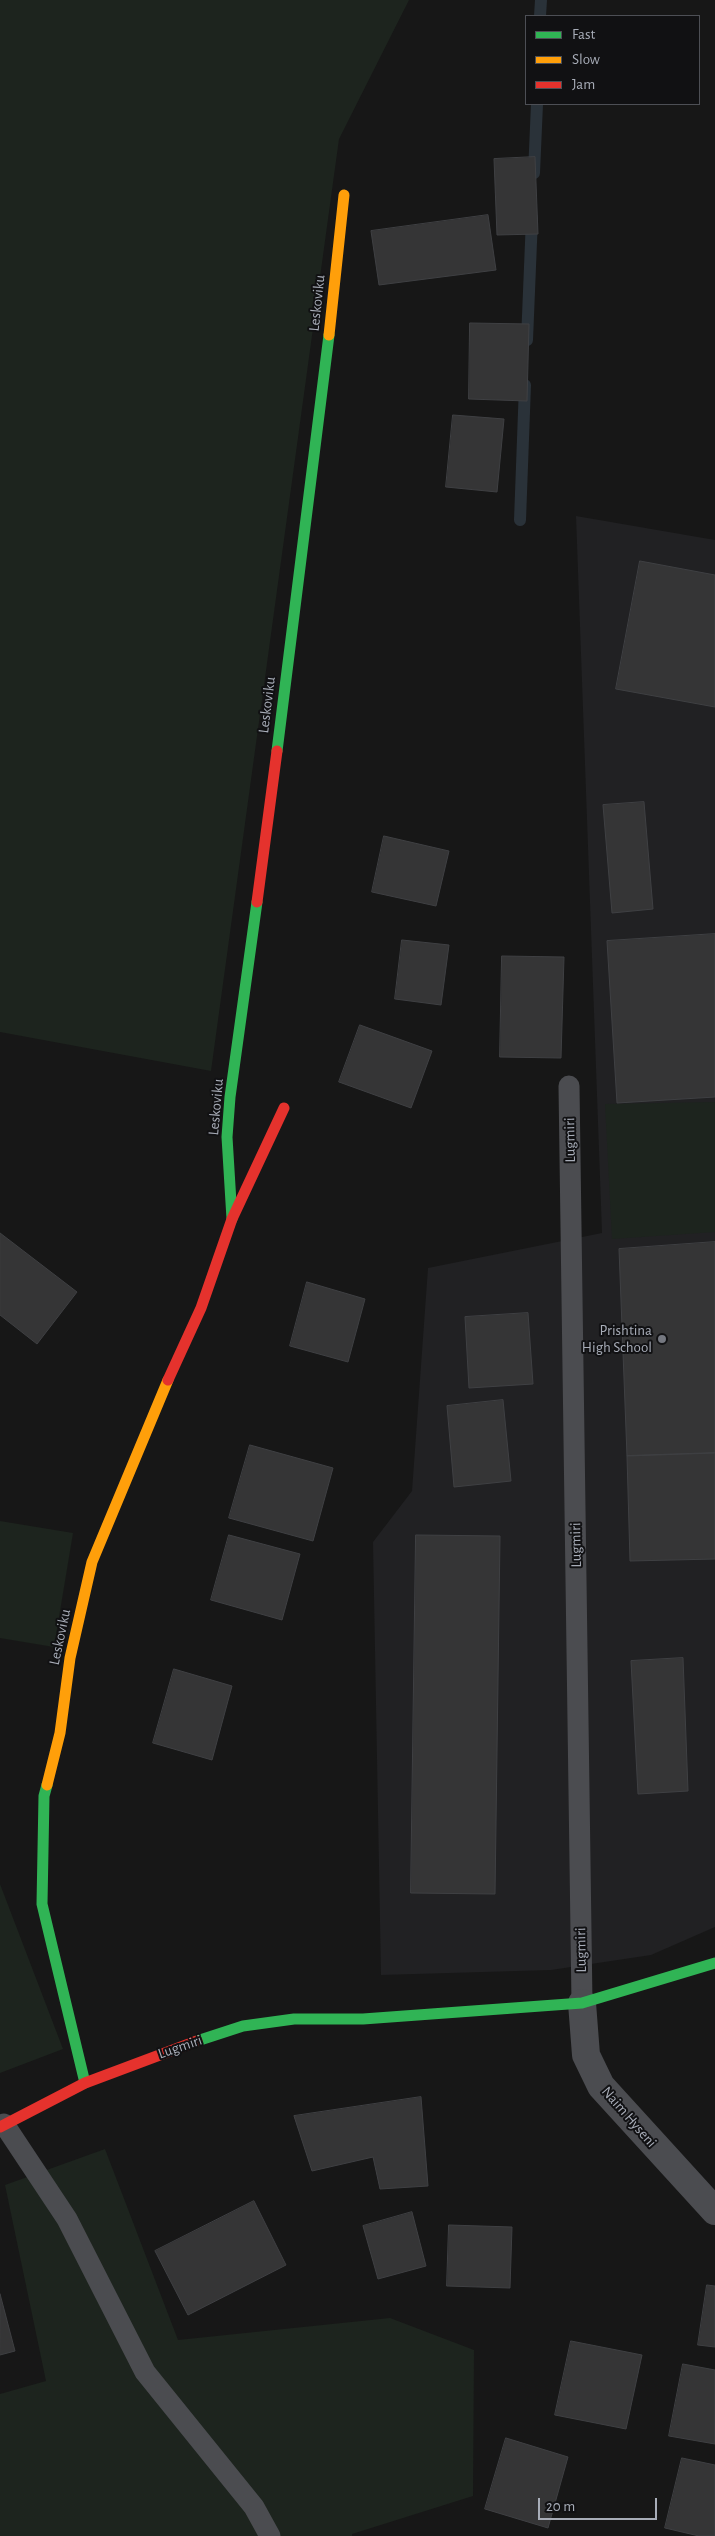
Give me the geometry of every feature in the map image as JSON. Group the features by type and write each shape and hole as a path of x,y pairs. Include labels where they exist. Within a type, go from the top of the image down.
{"street":[{"name":"Leskoviku","path":"232,1219 227,1137 230,1097 270,805 344,195"},
{"name":"Leskoviku","path":"85,2083 42,1904 44,1796 60,1733 70,1658 92,1562 131,1472 150,1420 201,1308 232,1219 284,1108"},
{"name":"Lugmiri","path":"2,2126 85,2083 178,2047 243,2026 294,2019 363,2018 582,2003 715,1963"},
{"name":"Naim Hyseni","path":"582,2003 586,2054 600,2086 715,2211"}],"lane":[{"name":"Lugmiri","path":"569,1086 582,2003"},
{"path":"2,2126 67,2219 145,2372 254,2507 270,2536"}],"shaded area":[{"path":"0,0 409,0 339,139 211,1071 0,1032"},
{"path":"576,516 715,540 715,1927 651,1955 551,1970 381,1975 373,1542 412,1491 428,1268 602,1233"},
{"path":"715,1102 715,1232 612,1239 605,1104"},
{"path":"0,1521 73,1533 54,1647 0,1638"},
{"path":"0,1884 63,2049 0,2073"},
{"path":"105,2149 178,2340 390,2318 474,2350 473,2496 352,2534 352,2536 0,2536 0,2394 46,2381 5,2185"}],"building":[{"path":"535,157 538,234 497,235 494,159"},
{"path":"488,215 496,270 379,285 371,231"},
{"path":"470,323 529,324 527,401 469,399"},
{"path":"453,415 504,419 497,492 446,487"},
{"path":"640,561 715,575 715,707 616,689"},
{"path":"644,802 653,909 612,913 603,805"},
{"path":"384,836 449,851 436,906 372,892"},
{"path":"715,934 715,1097 617,1103 607,941"},
{"path":"402,940 449,945 441,1005 395,999"},
{"path":"502,956 564,957 561,1058 500,1057"},
{"path":"360,1025 432,1051 411,1108 339,1082"},
{"path":"0,1233 77,1292 37,1344 0,1315"},
{"path":"715,1242 715,1453 627,1456 619,1249"},
{"path":"307,1282 365,1299 348,1362 290,1346"},
{"path":"528,1313 533,1384 469,1388 465,1317"},
{"path":"503,1400 511,1481 454,1487 447,1406"},
{"path":"250,1445 333,1468 313,1541 229,1518"},
{"path":"715,1453 715,1559 630,1561 627,1456"},
{"path":"229,1535 300,1554 282,1620 211,1600"},
{"path":"416,1535 500,1536 495,1894 411,1893"},
{"path":"683,1658 688,1791 638,1794 631,1661"},
{"path":"174,1669 232,1686 212,1760 153,1743"},
{"path":"421,2097 428,2186 380,2189 373,2157 312,2171 294,2116"},
{"path":"254,2201 286,2265 188,2315 155,2251"},
{"path":"412,2212 426,2266 378,2279 363,2226"},
{"path":"449,2225 512,2227 510,2288 447,2286"},
{"path":"707,2285 715,2286 715,2347 698,2345"},
{"path":"0,2294 15,2351 0,2355"},
{"path":"571,2341 642,2355 626,2429 555,2415"},
{"path":"683,2364 715,2370 715,2444 669,2436"},
{"path":"506,2438 568,2457 548,2528 485,2509"},
{"path":"682,2458 715,2465 715,2536 699,2536 665,2528"}],"waterway":[{"path":"540,15 541,0"},
{"path":"534,173 537,105"},
{"path":"527,340 532,218"},
{"path":"520,520 525,385"}],"traffic: fast":[{"path":"277,751 329,335"},
{"path":"232,1219 227,1137 230,1097 257,902"},
{"path":"47,1785 44,1796 42,1904 85,2083"},
{"path":"197,2041 243,2026 294,2019 363,2019 582,2003 715,1963"}],"traffic: slow":[{"path":"329,335 344,195"},
{"path":"47,1785 60,1733 70,1658 92,1562 168,1380"}],"traffic: jam":[{"path":"257,902 277,751"},
{"path":"168,1380 201,1308 232,1219 284,1108"},
{"path":"0,2127 85,2083 197,2041"}],"place":[{"name":"Prishtina High School","path":"662,1339"}]}
